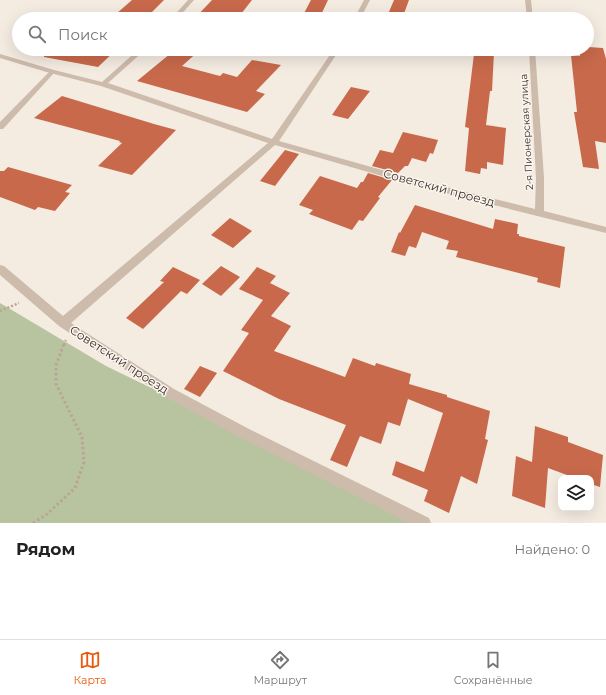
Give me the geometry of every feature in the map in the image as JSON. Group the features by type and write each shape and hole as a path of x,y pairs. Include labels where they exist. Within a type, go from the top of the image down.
{"street":[{"path":"180,12 191,0"},
{"path":"361,12 367,0"},
{"path":"528,0 529,12"},
{"name":"Советский проезд","path":"0,56 52,72 103,84 274,142 413,182 606,230"},
{"path":"103,84 135,56"},
{"path":"274,142 331,56"},
{"name":"2-я Пионерская улица","path":"532,56 540,178 540,214"},
{"path":"0,127 52,72"},
{"name":"Советский проезд","path":"274,142 66,326 170,393 244,433 424,523"},
{"path":"0,269 66,326"}],"path":[{"path":"0,311 32,296"},
{"path":"33,523 46,515 75,488 84,462 82,437 56,384 56,365 66,326"}],"green space":[{"path":"0,303 106,366 244,433 422,523 0,523"}],"building":[{"path":"132,0 164,0 152,12 118,12"},
{"path":"212,0 252,0 243,12 201,12"},
{"path":"311,0 328,0 322,12 305,12"},
{"path":"394,0 409,0 405,12 389,12"},
{"path":"594,47 603,48 606,59 606,143 595,141 599,169 583,167 574,112 577,112 571,56 594,56"},
{"path":"44,56 110,56 98,67"},
{"path":"167,56 193,56 182,66 220,76 223,73 237,77 252,60 281,65 256,91 265,94 247,112 137,81"},
{"path":"474,56 494,56 492,91 490,91 486,125 506,128 503,165 487,162 487,169 481,168 480,174 465,171 469,128 465,127"},
{"path":"351,87 370,91 348,119 332,115"},
{"path":"62,96 176,130 132,175 98,166 122,143 119,142 120,141 34,118"},
{"path":"403,132 438,140 433,154 430,153 426,162 412,158 408,166 405,166 398,173 372,166 380,150 393,153"},
{"path":"285,150 299,154 275,186 260,181"},
{"path":"8,167 72,185 65,192 70,193 55,211 38,207 35,210 0,197 0,171 4,171"},
{"path":"368,173 392,180 378,197 380,198 363,221 359,220 352,230 309,214 313,210 299,205 320,176 357,188 361,182 363,182"},
{"path":"415,205 493,229 495,219 518,224 517,234 519,234 519,236 565,247 560,288 537,282 538,278 456,257 458,251 446,249 449,241 422,232 416,248 409,246 405,256 391,252 399,232 400,233"},
{"path":"230,218 252,231 233,248 211,235"},
{"path":"221,266 240,277 221,296 202,284"},
{"path":"173,267 200,280 187,294 181,291 143,329 126,318 164,282 160,281"},
{"path":"257,267 276,276 270,283 290,293 271,316 291,326 274,351 345,377 353,358 375,366 376,363 411,374 409,384 447,395 447,397 490,411 485,439 488,440 477,484 461,476 449,513 424,501 428,490 392,475 396,461 424,472 443,413 408,399 400,426 388,422 381,444 360,436 347,467 330,460 346,425 279,399 223,371 249,333 241,330 263,300 239,289"},
{"path":"200,366 217,373 200,397 184,389"},
{"path":"535,426 568,437 568,442 603,455 600,487 594,485 594,475 567,475 548,468 545,508 512,496 516,456 532,462"}]}
